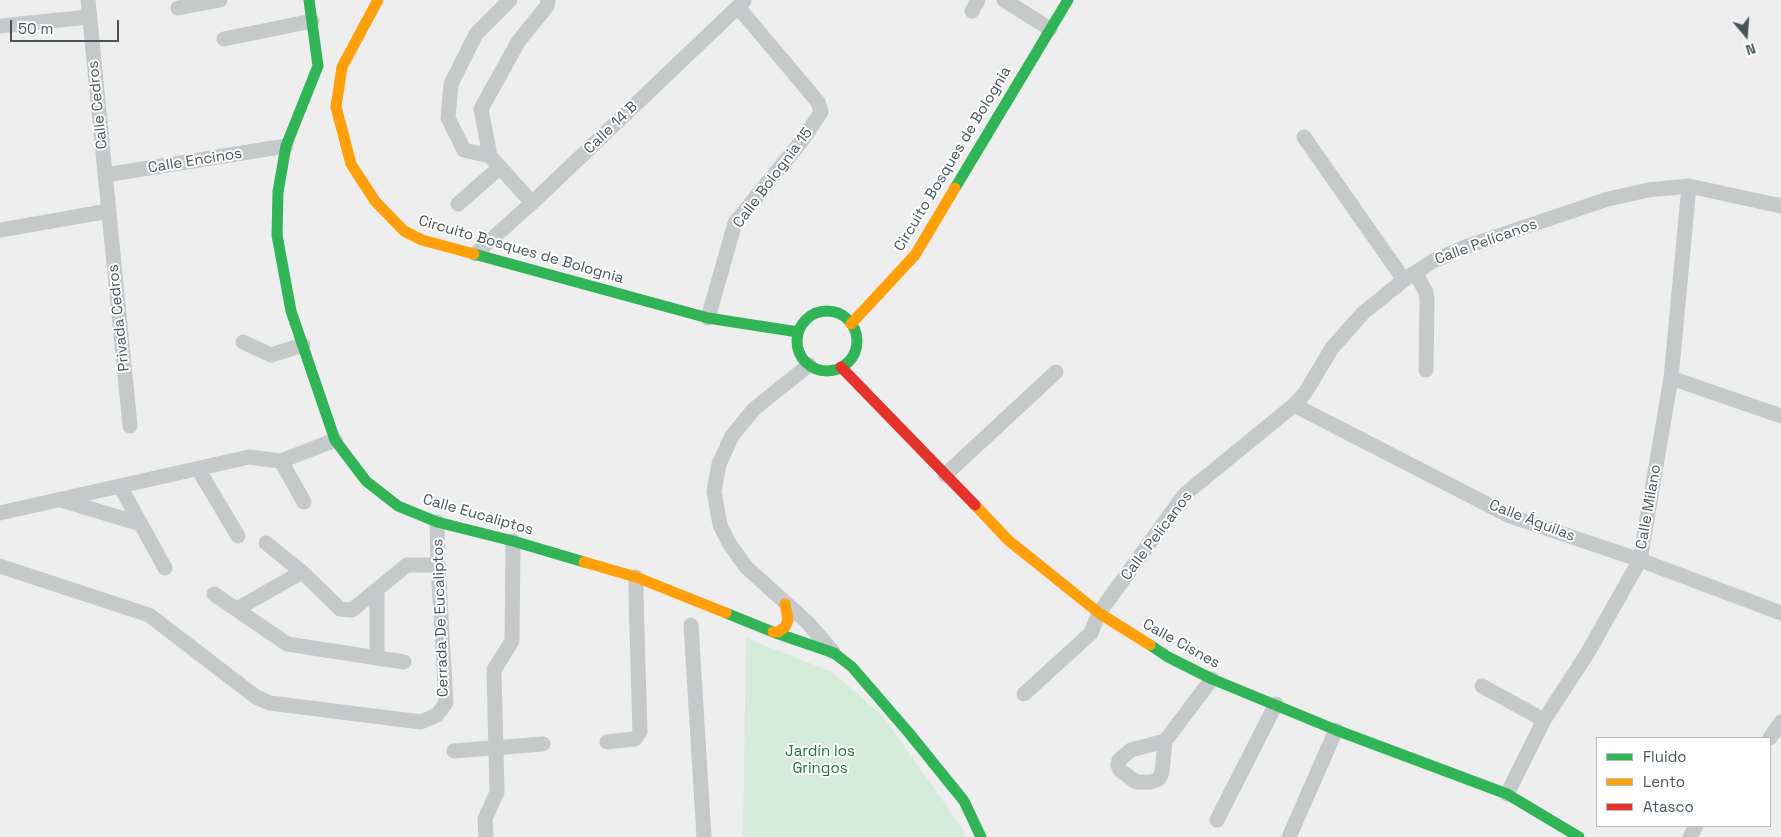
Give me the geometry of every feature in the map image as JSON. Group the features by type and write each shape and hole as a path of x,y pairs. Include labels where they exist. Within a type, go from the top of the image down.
{"main road":[{"path":"309,0 312,21 330,67"},
{"name":"Circuito Bosques de Bolognia","path":"378,0 330,67 336,107 351,164 374,202 404,231 422,240 708,318 798,332"},
{"name":"Circuito Bosques de Bolognia","path":"851,324 915,255 1068,0"},
{"name":"Calle Eucaliptos","path":"330,67 286,146 278,192 277,235 291,311 335,440 366,481 398,506 437,522 514,541 636,578 834,654 852,668 909,733 964,801 981,837"},
{"path":"829,311 839,313 851,324 856,332 856,349 848,362 841,367 824,371 809,365 798,350 798,332 810,316 819,312 829,311"},
{"name":"Calle Cisnes","path":"841,367 1008,540 1099,613 1168,657 1212,679 1336,730 1507,794 1579,837"},
{"path":"773,632 778,632 785,627 788,620 785,604"},
{"path":"909,733 932,743"},
{"path":"909,733 916,758 955,808 958,816"}],"street":[{"name":"Calle Cedros","path":"88,0 109,211"},
{"path":"178,8 220,0"},
{"path":"510,0 476,34 451,84 448,118 464,150 495,162 532,203"},
{"path":"495,162 481,109 518,42 547,6 548,0"},
{"path":"1004,0 1050,29"},
{"name":"Calle 14 B","path":"475,254 532,203 742,3"},
{"name":"Calle Bolognia 15","path":"708,318 735,223 804,138 821,112 818,102 742,3"},
{"path":"0,26 89,17"},
{"path":"224,39 312,21"},
{"path":"1304,137 1410,276 1426,292 1426,370"},
{"name":"Calle Encinos","path":"105,176 286,146"},
{"path":"458,204 495,162"},
{"name":"Calle Pelícanos","path":"1024,694 1091,633 1099,613 1185,494 1294,405 1305,394 1332,348 1363,313 1432,261 1468,246 1608,200 1648,190 1689,186 1781,206"},
{"name":"Calle Milano","path":"1507,794 1544,720 1587,654 1640,560 1671,378 1689,186"},
{"path":"0,230 109,211"},
{"name":"Privada Cedros","path":"109,211 130,426"},
{"path":"243,342 271,355 303,345"},
{"path":"809,365 754,409 732,436 719,464 714,491 720,525 729,543 746,567 816,631 834,654"},
{"path":"945,475 1056,372"},
{"path":"1671,378 1781,416"},
{"name":"Calle Águilas","path":"1294,405 1510,516 1640,560 1781,613"},
{"path":"0,513 249,457 281,461 335,440"},
{"path":"281,461 304,502"},
{"path":"198,469 238,536"},
{"path":"120,486 165,568"},
{"path":"60,500 142,524"},
{"name":"Cerrada De Eucaliptos","path":"0,566 149,615 256,697 270,702 421,722 437,715 446,702 437,522"},
{"path":"486,837 485,819 497,792 494,670 512,641 514,541"},
{"path":"266,543 302,572 340,609 352,610 407,565 438,565"},
{"path":"237,609 302,572"},
{"path":"607,742 635,739 640,732 636,578"},
{"path":"377,591 377,658"},
{"path":"214,594 287,644 404,662"},
{"path":"690,625 704,837"},
{"path":"1165,741 1212,679"},
{"path":"1482,686 1544,720"},
{"path":"1217,820 1276,704"},
{"path":"1771,737 1781,722"},
{"path":"1289,837 1336,730"},
{"path":"454,751 543,744"}],"green space":[{"name":"Jardín los Gringos","path":"746,638 832,672 883,716 964,831 965,837 743,837"}],"traffic: fast":[{"path":"309,0 318,66"},
{"path":"955,188 1068,0"},
{"path":"318,66 286,146 278,192 277,235 291,311 335,440 366,481 398,506 437,522 513,541 584,562"},
{"path":"474,254 708,318 798,332"},
{"path":"827,311 843,316 848,320 852,325 857,341 852,357 848,362 843,366 827,371 811,366 806,362 802,357 797,341 802,325 806,320 811,316 827,311"},
{"path":"726,613 834,653 852,667 964,801 981,837"},
{"path":"1150,645 1168,657 1212,679 1336,730 1507,794 1579,837"}],"traffic: slow":[{"path":"378,0 342,67 336,107 351,164 375,201 404,231 422,240 474,254"},
{"path":"851,324 915,255 955,188"},
{"path":"975,505 1008,540 1099,613 1150,645"},
{"path":"584,562 636,577 726,613"},
{"path":"773,632 778,632 785,627 788,620 785,604"}],"traffic: jam":[{"path":"841,367 975,505"}]}
